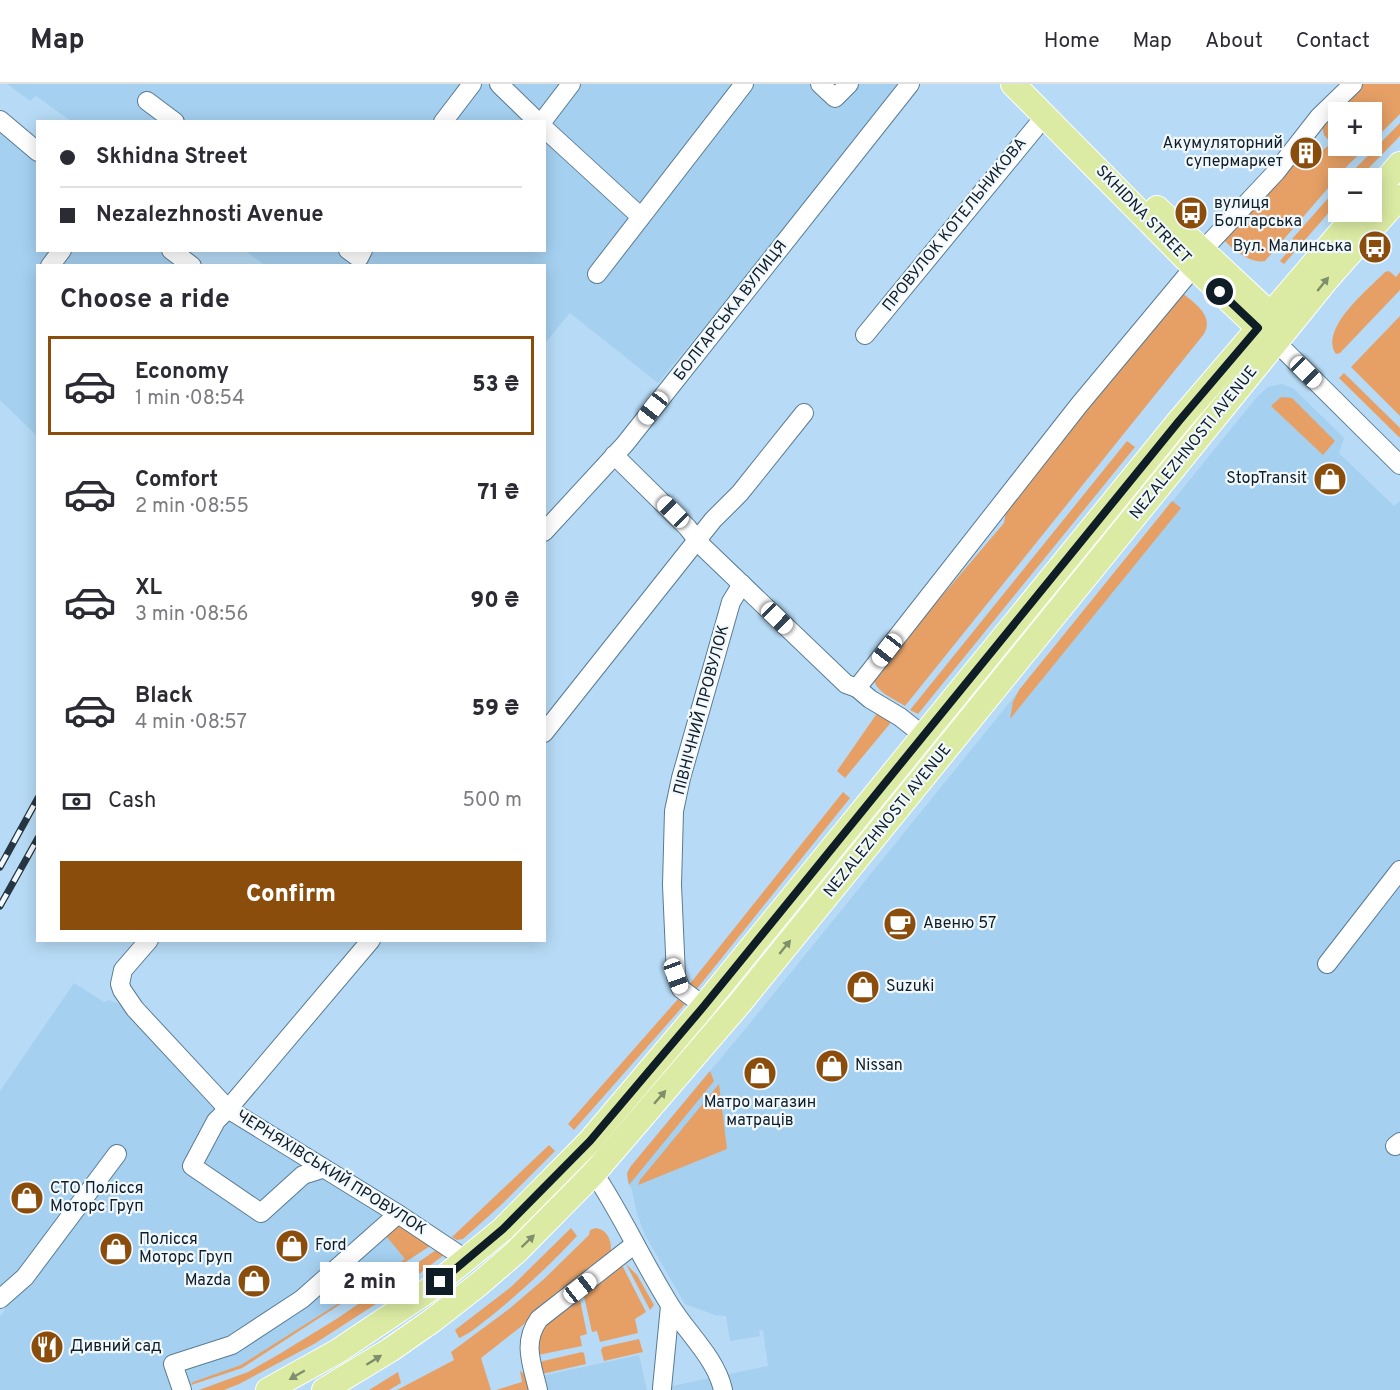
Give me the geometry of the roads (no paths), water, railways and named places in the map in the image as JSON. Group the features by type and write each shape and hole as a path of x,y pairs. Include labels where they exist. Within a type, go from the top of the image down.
{"main road":[{"name":"SKHIDNA STREET","path":"1013,84 1273,331"},
{"name":"SKHIDNA STREET","path":"1032,84 1198,259"},
{"path":"1382,184 1400,164"},
{"name":"NEZALEZHNOSTI AVENUE","path":"268,1390 329,1356 426,1292 503,1229 590,1141 704,1006 1179,421 1273,331 1344,259 1400,197"},
{"name":"NEZALEZHNOSTI AVENUE","path":"324,1390 390,1350 470,1291 516,1252 563,1207 594,1173 740,1003 1273,331 1351,222"}],"street":[{"path":"445,120 472,84"},
{"path":"499,84 538,120"},
{"path":"542,120 571,84"},
{"path":"597,274 744,84"},
{"path":"820,84 835,98 849,84"},
{"name":"БОЛГАРСЬКА ВУЛИЦЯ","path":"546,530 615,455 910,84"},
{"path":"857,688 1079,405 1198,259 1276,172 1319,117 1353,84"},
{"path":"147,101 172,120"},
{"name":"ПРОВУЛОК КОТЕЛЬНИКОВА","path":"865,336 1045,116"},
{"path":"0,120 36,150"},
{"path":"546,130 641,217"},
{"path":"174,252 189,264"},
{"path":"1273,331 1400,465"},
{"path":"546,730 713,520 741,493 804,413"},
{"path":"615,455 742,584 846,684 857,688 924,736"},
{"name":"ПІВНІЧНИЙ ПРОВУЛОК","path":"704,1006 681,988 676,976 672,885 674,811 681,778 731,602 742,584"},
{"path":"1327,964 1400,870"},
{"path":"147,942 123,969 120,984 122,990 135,1009 228,1109 216,1120 192,1166 261,1213 303,1175 322,1169"},
{"name":"ЧЕРНЯХІВСЬКИЙ ПРОВУЛОК","path":"368,942 228,1109 398,1214 467,1260"},
{"path":"0,1299 26,1277 117,1154"},
{"path":"594,1173 615,1204 670,1306 720,1375 723,1390"},
{"path":"182,1390 173,1364 231,1345 302,1299 398,1214"},
{"path":"538,1390 529,1340 531,1330 539,1319 635,1244"},
{"path":"662,1388 670,1306"}],"railway":[{"path":"0,867 36,802"},
{"path":"0,906 36,842"}],"place":[{"name":"Акумуляторний супермаркет","path":"1306,153"},
{"name":"вулиця Болгарська","path":"1191,213"},
{"name":"Вул. Малинська","path":"1375,247"},
{"name":"StopTransit","path":"1330,479"},
{"name":"Авеню 57","path":"900,924"},
{"name":"Suzuki","path":"863,987"},
{"name":"Nissan","path":"832,1066"},
{"name":"Матро магазин матраців","path":"760,1073"},
{"name":"СТО Полісся Моторс Груп","path":"27,1198"},
{"name":"Ford","path":"292,1246"},
{"name":"Полісся Моторс Груп","path":"116,1249"},
{"name":"Mazda","path":"254,1281"},
{"name":"Дивний сад","path":"47,1347"}]}
